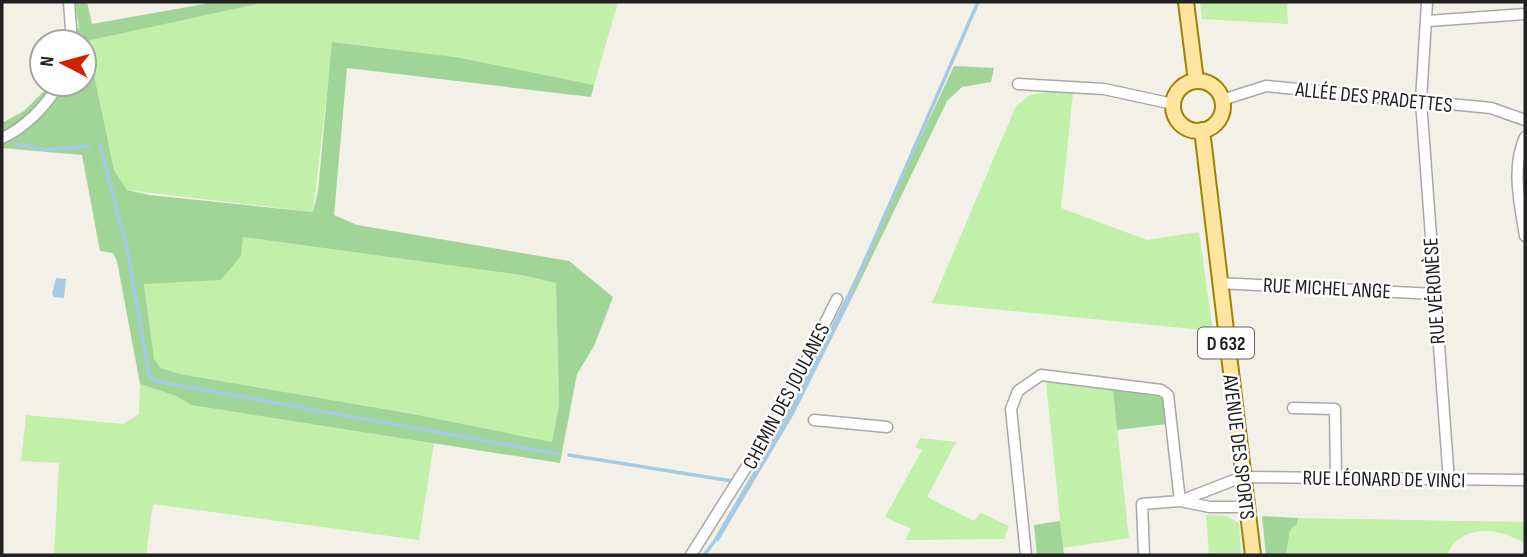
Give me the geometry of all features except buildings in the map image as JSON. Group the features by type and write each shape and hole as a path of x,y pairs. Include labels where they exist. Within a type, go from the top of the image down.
{"main road":[{"path":"1186,2 1196,81"},
{"path":"1196,81 1209,84 1222,100 1220,117 1215,124 1202,130 1181,124 1173,104 1178,91 1196,81"},
{"name":"AVENUE DES SPORTS","path":"1202,130 1253,555"}],"street":[{"path":"69,2 71,28"},
{"name":"RUE VÉRONÈSE","path":"1427,2 1422,101 1449,481"},
{"path":"1428,21 1525,14"},
{"path":"1018,84 1104,89 1173,104"},
{"name":"ALLÉE DES PRADETTES","path":"1222,100 1266,86 1491,108 1525,120"},
{"path":"2,138 15,132 39,111 49,98"},
{"path":"1525,137 1520,148 1517,187 1525,236"},
{"name":"RUE MICHEL ANGE","path":"1219,283 1434,294"},
{"name":"CHEMIN DES JOULANES","path":"691,555 733,493 781,412 837,299"},
{"path":"1026,555 1011,409 1018,391 1041,375 1161,390 1168,396 1180,501"},
{"path":"1293,408 1335,409 1336,478"},
{"path":"814,421 887,426"},
{"path":"1180,501 1242,477"},
{"name":"RUE LÉONARD DE VINCI","path":"1242,477 1525,480"},
{"path":"1144,555 1142,504 1180,501 1210,507 1247,507"}],"green space":[{"path":"75,2 87,2 92,24 215,2 266,2 98,39 98,28 79,28"},
{"path":"266,2 618,2 594,85 456,57 333,42 313,212 127,190 114,170 98,94 98,39"},
{"path":"1200,2 1287,2 1288,24 1202,19"},
{"path":"332,42 456,57 594,85 591,97 347,68 334,215 357,225 569,261 613,297 594,346 577,374 560,463 191,405 176,396 140,384 117,261 113,253 100,251 82,155 2,148 2,123 24,111 37,98 98,98 98,94 114,170 127,190 149,195 313,212 318,191","holes":["243,237 521,275 556,283 559,404 552,442 413,414 180,374 161,368 154,359 144,284 221,280 241,256"]},
{"path":"954,66 994,68 991,82 962,87 947,101 854,294 848,293"},
{"path":"1055,91 1073,93 1061,208 1147,240 1199,232 1213,331 932,303 1016,106 1030,95"},
{"path":"243,237 521,275 556,283 559,404 552,442 413,414 180,374 161,368 154,360 144,283 221,280"},
{"path":"1046,382 1113,390 1129,538 1063,548"},
{"path":"140,384 176,396 192,405 434,443 419,540 153,504 146,555 54,555 59,463 21,461 26,415 123,424 139,414"},
{"path":"1113,390 1162,397 1166,403 1167,424 1117,430"},
{"path":"920,438 956,442 927,497 974,521 981,513 1009,526 1004,539 906,540 911,529 885,517 922,450 916,447"},
{"path":"1206,515 1227,516 1239,523 1241,555 1209,555"},
{"path":"1262,516 1298,518 1297,524 1290,530 1286,555 1266,555"},
{"path":"1298,518 1525,522 1525,542 1487,531 1463,536 1447,555 1286,555 1290,530 1297,524"},
{"path":"1060,521 1064,555 1037,555 1034,525"}],"water":[{"path":"56,278 66,279 64,298 54,297 52,294"},
{"path":"848,293 854,294 794,414 718,542 714,539 790,409"}],"waterway":[{"path":"850,295 978,2"},
{"path":"15,144 45,150 90,146"},
{"path":"100,145 128,253 149,375 155,381 558,454"},
{"path":"569,455 732,481"},
{"path":"704,555 717,538"}]}
